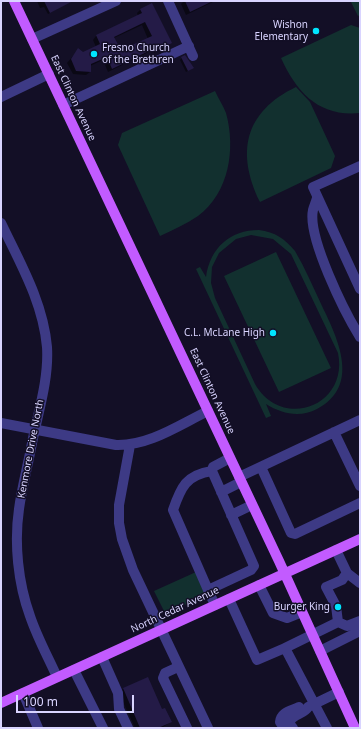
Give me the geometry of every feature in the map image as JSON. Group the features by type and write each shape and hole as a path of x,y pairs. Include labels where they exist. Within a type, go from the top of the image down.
{"main road":[{"name":"East Clinton Avenue","path":"14,1 339,692 356,725"},
{"name":"North Cedar Avenue","path":"1,703 360,539"}],"street":[{"path":"32,39 116,1"},
{"path":"168,1 193,56"},
{"path":"63,105 189,46"},
{"path":"1,97 48,74"},
{"path":"360,166 312,188 360,289"},
{"path":"318,198 313,210 314,229 318,248 360,337"},
{"name":"Kenmore Drive North","path":"1,223 40,308 47,349 46,374 19,509 18,537 19,566 30,617 57,677"},
{"path":"1,423 116,445 130,445 144,442 208,411"},
{"path":"221,492 260,467 360,420"},
{"path":"334,432 360,486"},
{"path":"130,445 119,505 119,523 122,539 132,570 178,667 203,727"},
{"path":"212,471 213,467 230,458"},
{"path":"260,467 291,533 295,534 360,504"},
{"path":"208,590 252,570 254,566 212,471"},
{"path":"212,471 203,472 188,480 178,494 173,510 215,605"},
{"path":"231,515 252,505"},
{"path":"336,550 347,573 360,583"},
{"path":"338,622 336,606 326,587 342,580 347,573"},
{"path":"259,585 273,613 287,618 302,612"},
{"path":"229,599 257,660 308,638 312,634 338,622 347,626 360,621"},
{"path":"320,651 360,631"},
{"path":"285,648 310,706"},
{"path":"102,657 118,693 119,709 128,728"},
{"path":"178,667 163,675 187,728"},
{"path":"74,670 103,728"},
{"path":"293,728 290,720 310,706 339,692"},
{"path":"23,693 38,728"},
{"path":"284,728 280,722 281,717 284,714 304,705 310,706 319,711 327,728"}],"green space":[{"path":"360,1 360,15 358,16 351,2"},
{"path":"351,25 360,28 360,113 345,113 321,107 302,92 287,71 281,58"},
{"path":"296,87 310,102 335,156 331,168 260,202 248,167 247,151 250,136 255,121 265,109 279,97"},
{"path":"215,91 226,113 229,127 230,155 223,183 209,206 198,216 160,236 118,145 122,133"},
{"path":"259,230 275,234 295,251 328,319 339,347 342,361 342,375 339,388 331,399 311,412 291,414 266,404 271,416 266,418 196,269 200,267 206,277 208,267 217,249 231,237 239,233","holes":["251,235 273,239 291,254 338,353 339,371 333,387 324,398 311,406 296,409 281,406 267,398 255,384 215,298 211,283 212,267 219,253 236,239"]},
{"path":"276,252 331,368 279,392 224,276"},
{"path":"196,572 207,595 169,612 164,611 154,591"}],"building":[{"path":"44,1 73,1 50,13"},
{"path":"185,1 213,1 190,12"},
{"path":"152,3 172,43 158,50 157,47 112,69 107,57 91,64 91,72 76,71 71,59 78,48 83,52 100,44 96,35 142,13 140,9","holes":["145,22 152,36 121,50 114,37"]},
{"path":"185,55 194,68 188,71 181,57"},
{"path":"148,677 162,709 165,708 172,722 158,728 140,728 123,688"}],"place":[{"name":"Wishon Elementary","path":"316,31"},
{"name":"Fresno Church of the Brethren","path":"94,54"},
{"name":"C.L. McLane High","path":"273,333"},
{"name":"Burger King","path":"338,607"}]}
